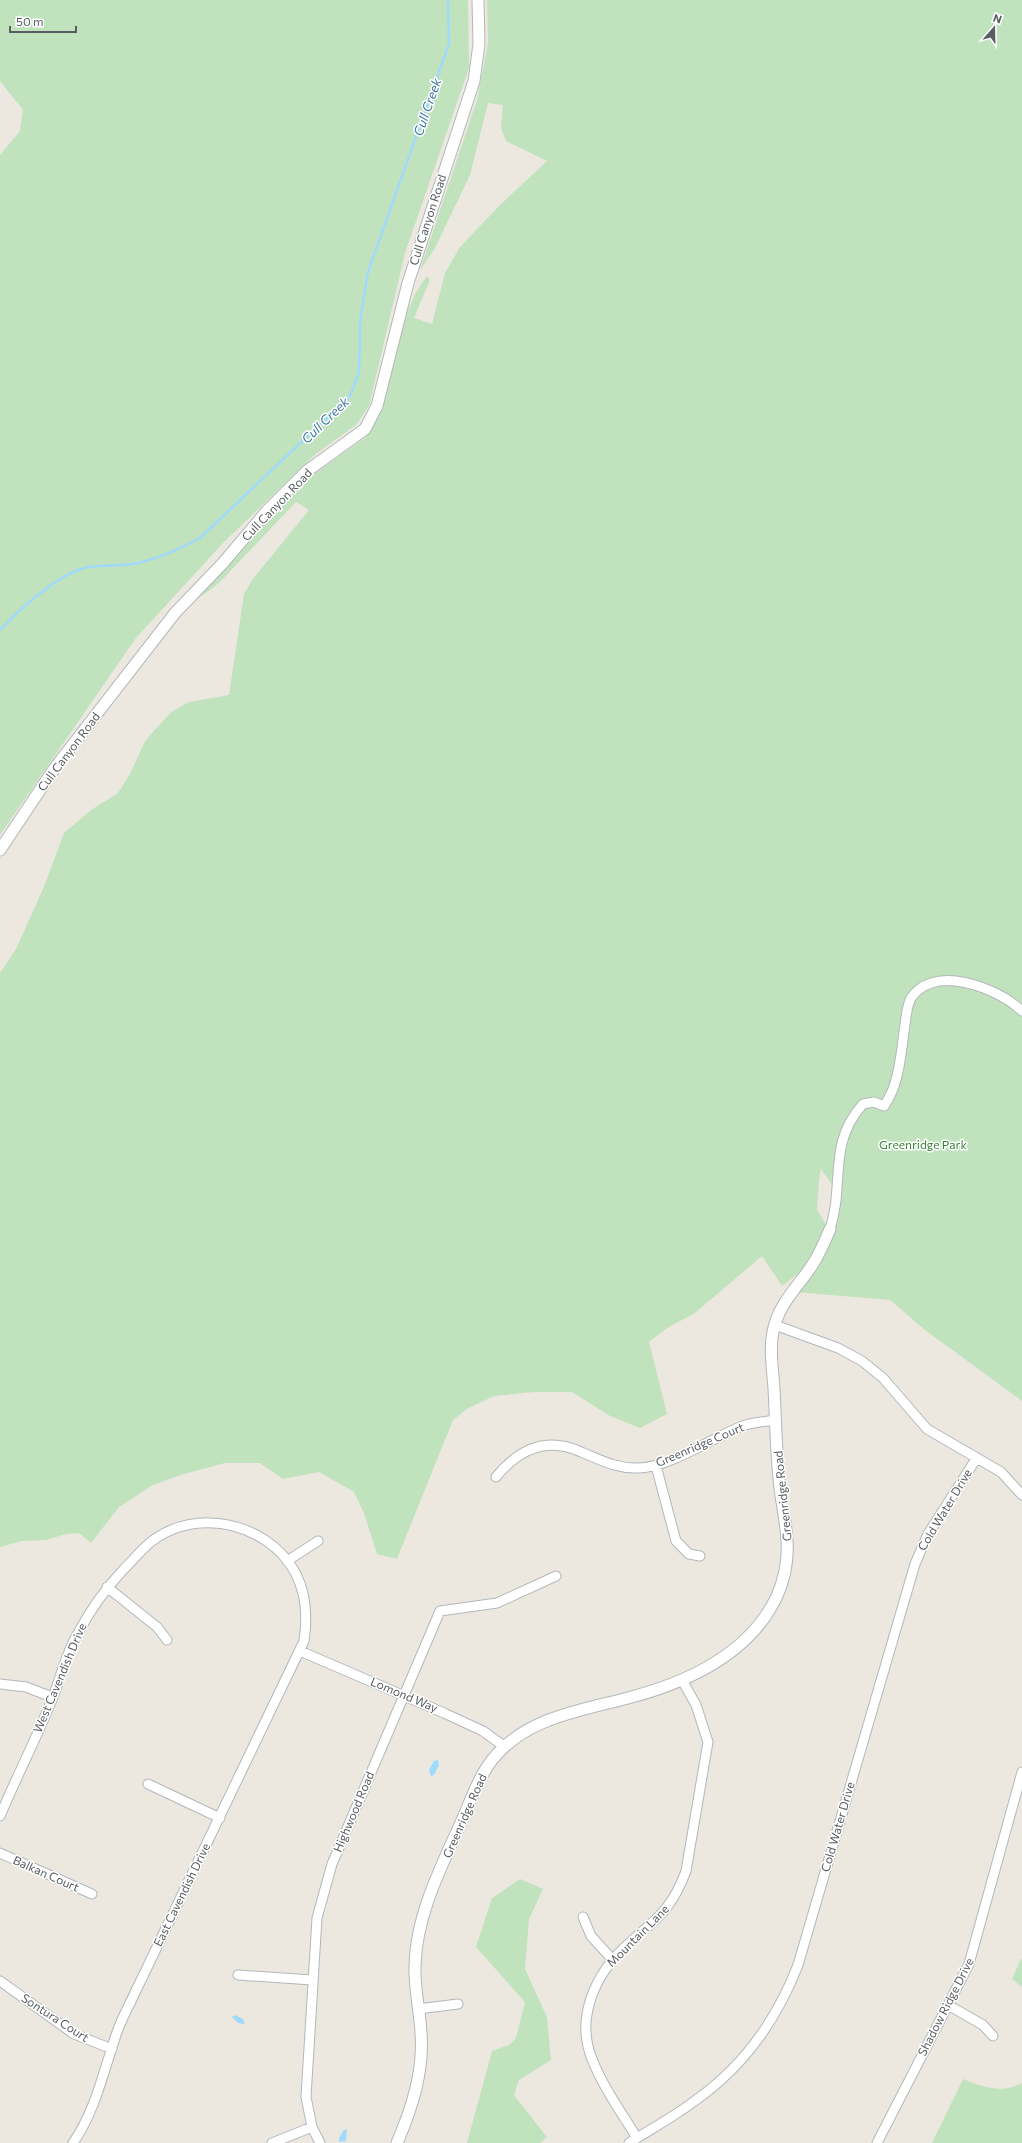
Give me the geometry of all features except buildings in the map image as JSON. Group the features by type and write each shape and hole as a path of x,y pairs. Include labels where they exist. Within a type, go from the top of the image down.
{"street":[{"name":"Cull Canyon Road","path":"0,850 54,769 175,613 223,563 267,512 307,471 354,438 370,421 377,406 408,283 474,81 479,44 478,0"},
{"name":"Greenridge Road","path":"397,2143 414,2095 420,2066 421,2032 414,1965 420,1924 424,1910 482,1776 492,1760 518,1736 546,1720 649,1692 682,1680 718,1660 754,1632 768,1614 778,1594 784,1576 788,1541 781,1495 771,1347 774,1325 784,1303 813,1264 830,1229 834,1216 840,1145 846,1127 863,1104 874,1102 884,1106 891,1096 900,1059 910,999 923,985 946,980 970,983 997,994 1022,1011"},
{"path":"774,1325 838,1348 862,1361 883,1378 927,1429 976,1459 1001,1472 1022,1495"},
{"name":"Greenridge Court","path":"496,1477 509,1462 534,1448 544,1446 570,1448 610,1465 625,1468 656,1466 741,1426 776,1420"},
{"name":"Cold Water Drive","path":"633,2140 696,2101 732,2070 751,2049 783,2000 798,1965 915,1564 928,1534 976,1459"},
{"path":"656,1466 676,1541 689,1554 700,1556"},
{"name":"West Cavendish Drive","path":"0,1816 52,1697 76,1637 94,1605 107,1587 151,1542 161,1535 188,1524 220,1523 233,1525 248,1530 270,1544 287,1561 300,1583 307,1612 304,1641 300,1651"},
{"path":"287,1561 318,1541"},
{"name":"Highwood Road","path":"320,2143 312,2127 306,2097 317,1918 332,1864 440,1611 497,1603 556,1576"},
{"path":"107,1587 157,1627 167,1640"},
{"name":"Lomond Way","path":"300,1651 483,1731 505,1747"},
{"name":"East Cavendish Drive","path":"73,2143 82,2130 92,2108 131,2001 300,1651"},
{"name":"Mountain Lane","path":"633,2140 591,2058 588,2046 587,2014 597,1981 612,1959 662,1914 680,1888 686,1871 708,1742 696,1705 682,1680"},
{"path":"0,1684 26,1687 52,1697"},
{"name":"Shadow Ridge Drive","path":"877,2143 969,1964 1022,1772"},
{"path":"148,1784 220,1818"},
{"name":"Balkan Court","path":"0,1853 92,1894"},
{"path":"583,1917 591,1936 612,1959"},
{"path":"238,1975 312,1980"},
{"name":"Sontura Court","path":"0,1981 74,2034 84,2040 112,2050"},
{"path":"418,2008 458,2004"},
{"path":"948,2005 983,2025 993,2036"},
{"path":"272,2143 312,2127"}],"green space":[{"path":"0,0 468,0 469,68 405,253 369,406 356,425 317,453 224,542 136,638 0,835 0,155 20,131 23,110 0,81"},
{"name":"Greenridge Park","path":"487,0 1022,0 1022,1401 925,1330 890,1300 794,1292 808,1274 824,1248 831,1234 839,1208 838,1195 821,1169 817,1210 828,1228 800,1272 782,1286 762,1256 695,1313 667,1328 649,1342 667,1414 640,1428 610,1416 572,1392 534,1392 494,1396 467,1409 453,1420 397,1559 377,1554 364,1513 354,1492 319,1472 283,1479 260,1463 225,1463 184,1474 153,1485 119,1507 91,1543 79,1533 66,1534 46,1540 22,1541 0,1547 0,973 16,949 43,889 64,833 91,810 118,793 130,774 145,741 171,712 189,702 229,695 244,594 252,580 309,510 296,502 219,583 195,601 306,480 366,437 381,411 388,388 401,327 415,294 427,276 430,280 414,318 432,324 445,273 460,247 499,206 547,161 506,141 501,128 503,105 488,103 470,175 434,250 420,270 477,100 488,43"},
{"path":"520,1879 543,1889 529,1919 525,1969 547,2017 551,2060 519,2080 514,2095 547,2137 540,2143 467,2143 492,2051 509,2045 516,2038 525,2002 476,1947 492,1898"},
{"path":"1022,1957 1022,1987 1012,1979"},
{"path":"963,2079 985,2087 1000,2089 1022,2083 1022,2143 932,2143"}],"water":[{"path":"438,1760 439,1765 434,1775 431,1776 429,1770 434,1761"},
{"path":"235,2015 243,2019 245,2024 238,2023 232,2017"},
{"path":"347,2129 346,2141 339,2142 339,2138 344,2130"}],"waterway":[{"name":"Cull Creek","path":"0,630 41,592 78,570 89,567 127,565 150,560 200,538 350,396 359,373 360,322 368,272 449,44 448,0"}]}
